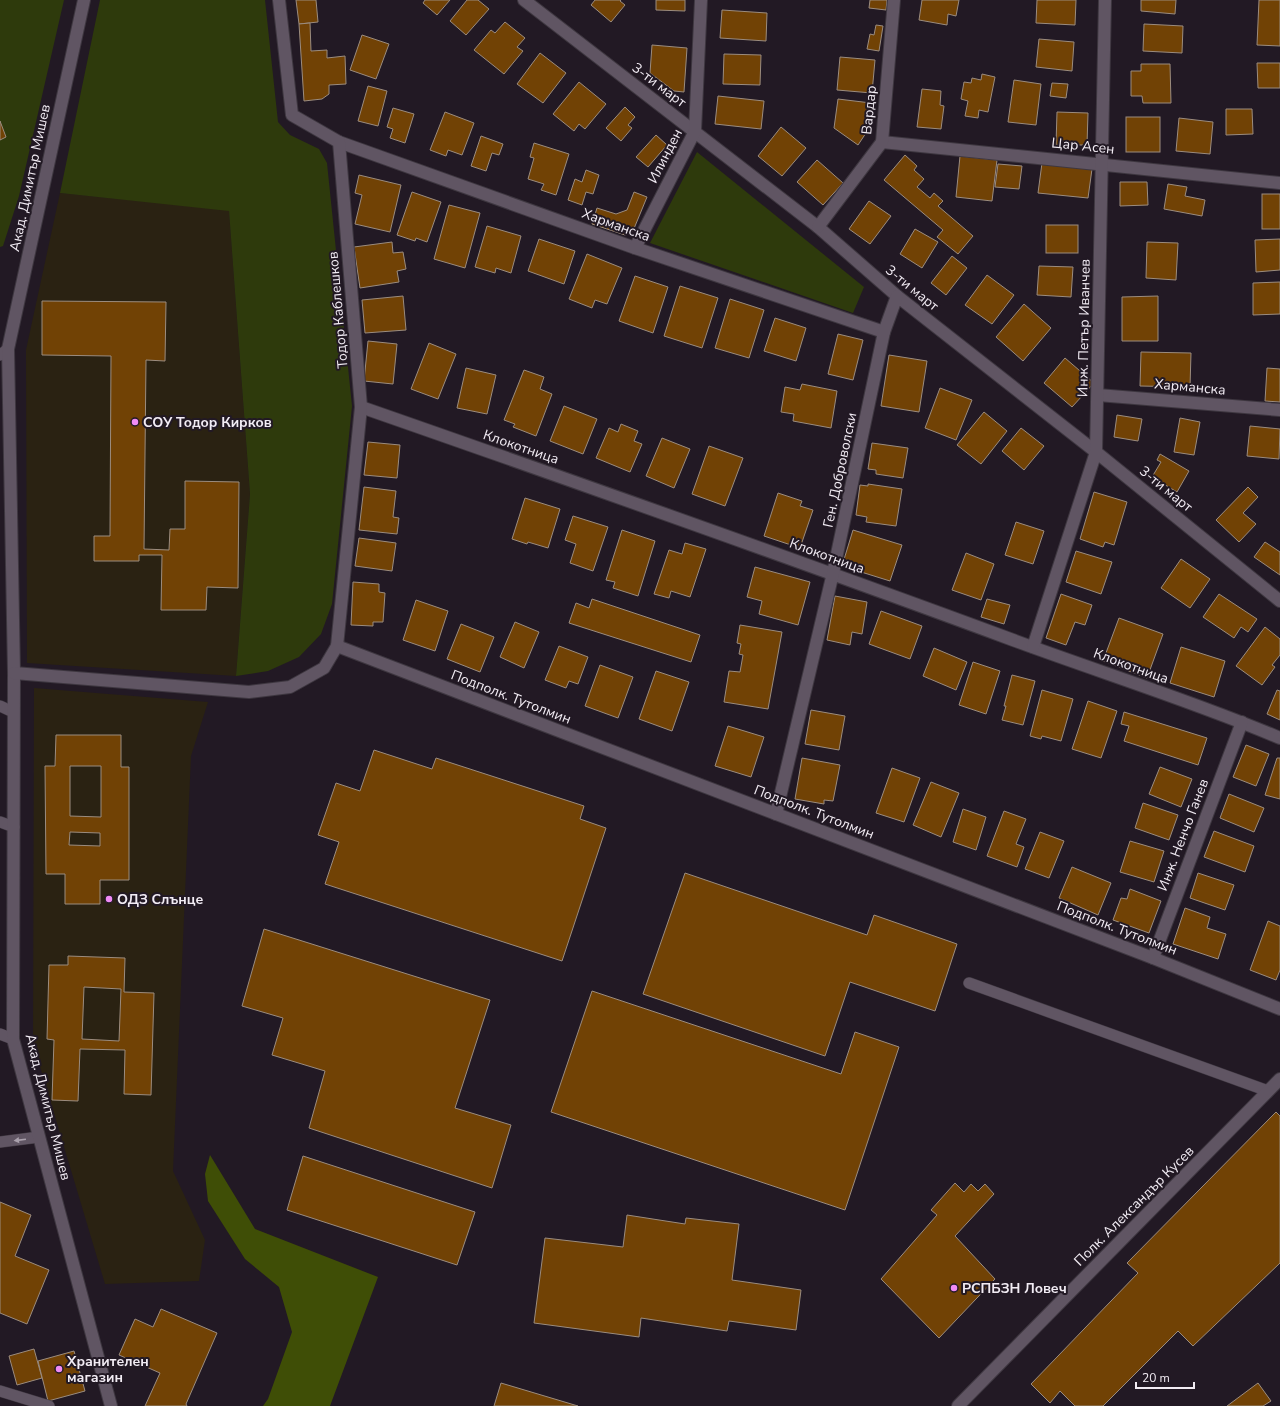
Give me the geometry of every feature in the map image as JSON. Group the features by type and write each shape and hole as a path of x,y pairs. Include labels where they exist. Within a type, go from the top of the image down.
{"street":[{"name":"Акад. Димитър Мишев","path":"84,0 4,352 14,673 13,1038 111,1406"},
{"path":"279,0 292,115 339,142"},
{"name":"3-ти март","path":"524,0 818,227 897,296 1096,452 1280,601"},
{"name":"Илинден","path":"635,248 695,131 702,0"},
{"name":"Вардар","path":"818,227 882,142 894,0"},
{"name":"Инж. Петър Иванчев","path":"1033,647 1096,452 1105,0"},
{"name":"Харманска","path":"339,142 635,248 884,332"},
{"name":"Тодор Каблешков","path":"336,646 361,406 339,142"},
{"name":"Цар Асен","path":"882,142 1102,163 1280,183"},
{"name":"Ген. Доброволски","path":"776,814 833,573 884,332 897,296"},
{"name":"Харманска","path":"1098,395 1280,410"},
{"name":"Клокотница","path":"361,406 833,573 1242,722 1280,738"},
{"path":"14,673 249,692 290,688 324,668 336,646"},
{"name":"Подполк. Тутолмин","path":"336,646 1153,958 1280,1009"},
{"name":"Инж. Ненчо Ганев","path":"1153,958 1242,722"},
{"name":"Полк. Александър Кусев","path":"958,1406 1280,1079"}],"lane":[{"path":"0,706 13,712"},
{"path":"0,822 14,827"},
{"path":"969,983 1268,1091"},
{"path":"0,1034 13,1038"},
{"path":"0,1142 39,1137"},
{"path":"0,1391 14,1401 49,1406"}],"shaded area":[{"name":"СОУ Тодор Кирков","path":"60,193 229,210 250,494 236,676 27,663 26,350"},
{"name":"ОДЗ Слънце","path":"34,688 208,702 191,756 173,1171 205,1240 199,1281 105,1284 33,1043"}],"green space":[{"path":"0,0 64,0 19,196 3,246 0,247"},
{"path":"100,0 265,0 278,122 290,135 319,149 327,163 352,406 332,604 321,634 299,657 268,671 236,676 250,494 229,211 60,193"},
{"path":"697,152 864,287 853,313 650,243"},
{"path":"210,1155 255,1229 378,1277 330,1406 263,1406 268,1399 292,1332 279,1287 245,1259 208,1201 205,1174"}],"building":[{"path":"296,0 316,0 318,22 299,24"},
{"path":"425,0 450,0 437,15 423,3"},
{"path":"467,0 478,0 489,9 466,35 450,21"},
{"path":"595,0 621,0 620,1 625,5 611,22 591,5"},
{"path":"656,0 685,0 685,11 656,10"},
{"path":"870,0 887,0 886,10 869,8"},
{"path":"922,0 959,0 956,16 948,14 947,25 919,20"},
{"path":"1037,0 1076,0 1075,25 1036,23"},
{"path":"1141,0 1176,0 1175,14 1141,11"},
{"path":"1259,0 1280,0 1280,46 1257,45"},
{"path":"722,10 767,13 766,41 720,38"},
{"path":"505,22 525,38 517,47 523,51 504,74 474,50 491,30 495,33"},
{"path":"310,23 311,51 327,50 327,58 345,56 346,84 329,85 329,94 322,99 304,101 299,24"},
{"path":"1144,24 1183,26 1182,53 1143,51"},
{"path":"876,25 883,26 879,51 867,49 870,34 874,35"},
{"path":"362,35 389,44 376,79 350,70"},
{"path":"1039,39 1074,42 1072,71 1036,67"},
{"path":"652,45 687,48 684,92 674,91 650,73"},
{"path":"540,53 566,73 543,103 517,84"},
{"path":"724,54 761,55 760,85 723,84"},
{"path":"840,57 875,60 872,93 837,90"},
{"path":"1257,63 1280,63 1280,88 1258,88"},
{"path":"1141,64 1170,64 1171,103 1143,103 1142,96 1131,96 1131,71 1141,71"},
{"path":"982,74 995,77 988,112 979,110 978,118 965,116 968,101 961,99 964,82 971,83 972,78 981,80"},
{"path":"1014,80 1041,84 1036,125 1008,122"},
{"path":"579,82 606,104 585,129 579,124 574,131 553,114"},
{"path":"1052,83 1068,84 1066,98 1050,96"},
{"path":"368,86 387,91 378,126 358,121"},
{"path":"922,89 941,91 940,105 944,106 941,129 917,127"},
{"path":"718,96 764,101 761,129 715,124"},
{"path":"838,99 871,103 868,130 858,145 834,128"},
{"path":"625,107 635,117 628,125 632,128 621,141 606,128"},
{"path":"393,108 414,114 405,143 390,138 393,129 387,127"},
{"path":"1226,109 1252,109 1253,134 1226,135"},
{"path":"445,112 474,123 462,155 448,150 446,156 430,150"},
{"path":"1057,112 1088,113 1087,145 1056,145"},
{"path":"1126,117 1160,117 1160,152 1126,152"},
{"path":"1179,118 1213,122 1210,154 1176,151"},
{"path":"0,121 6,137 0,140"},
{"path":"781,127 806,148 782,176 758,156"},
{"path":"656,135 667,145 648,167 636,157"},
{"path":"481,136 503,144 499,155 492,153 486,171 471,166"},
{"path":"534,143 569,154 556,195 541,190 544,184 528,179 534,158 530,157"},
{"path":"905,155 917,166 914,170 924,179 917,187 930,198 934,193 943,201 938,206 973,236 958,254 937,237 943,230 884,180"},
{"path":"960,156 997,160 992,201 956,197"},
{"path":"817,160 843,183 823,205 797,182"},
{"path":"1042,163 1092,169 1088,198 1038,193"},
{"path":"998,164 1022,166 1019,189 995,187"},
{"path":"586,170 599,175 593,194 586,192 582,205 568,200 575,179 582,182"},
{"path":"359,175 401,185 390,232 355,224 362,195 355,193"},
{"path":"1120,182 1147,182 1148,205 1120,206"},
{"path":"1168,184 1187,187 1185,196 1205,200 1202,216 1164,209"},
{"path":"412,192 441,202 427,242 416,238 415,241 397,235"},
{"path":"634,192 647,197 633,231 625,235 592,224 597,208 616,214 627,210"},
{"path":"1262,194 1280,194 1280,229 1262,229"},
{"path":"869,201 891,216 870,244 849,229"},
{"path":"449,205 480,213 465,268 434,259"},
{"path":"1046,225 1078,225 1078,253 1046,253"},
{"path":"487,226 521,236 511,273 496,268 495,273 475,267"},
{"path":"915,229 938,242 922,268 900,254"},
{"path":"539,239 575,251 564,284 528,271"},
{"path":"1280,239 1280,270 1256,272 1255,240"},
{"path":"392,242 393,253 403,252 406,269 397,271 399,282 360,288 354,247"},
{"path":"1147,242 1178,243 1176,280 1146,278"},
{"path":"587,254 622,268 607,304 595,300 592,308 569,299"},
{"path":"952,256 967,268 946,295 931,283"},
{"path":"1039,266 1073,267 1071,297 1037,295"},
{"path":"987,275 1014,295 992,324 965,305"},
{"path":"635,276 668,287 653,333 619,321"},
{"path":"1280,282 1280,314 1253,315 1253,283"},
{"path":"680,286 718,298 702,348 664,336"},
{"path":"403,296 406,330 365,333 362,300"},
{"path":"1158,296 1158,341 1122,341 1122,297"},
{"path":"730,299 764,310 749,358 715,348"},
{"path":"42,301 166,302 165,361 146,360 144,549 169,550 170,529 185,529 185,481 239,482 238,588 207,587 206,610 161,610 162,555 139,555 139,561 94,561 94,536 110,536 111,356 42,355"},
{"path":"1024,304 1051,328 1023,361 996,337"},
{"path":"775,318 806,328 796,361 764,351"},
{"path":"838,334 863,340 853,380 828,374"},
{"path":"368,341 397,344 393,384 364,381"},
{"path":"429,343 456,354 438,399 411,389"},
{"path":"1141,352 1191,353 1190,387 1140,386"},
{"path":"889,355 927,361 919,412 881,406"},
{"path":"1065,358 1094,383 1072,407 1044,383"},
{"path":"466,368 496,375 487,414 457,408"},
{"path":"1267,368 1280,369 1280,402 1265,401"},
{"path":"524,370 544,377 540,389 552,394 536,436 513,427 515,424 504,420"},
{"path":"802,384 837,391 831,428 793,421 794,414 781,412 785,387 800,390"},
{"path":"940,388 972,400 956,440 925,428"},
{"path":"564,406 597,419 583,454 550,441"},
{"path":"984,412 1007,431 981,464 957,445"},
{"path":"1117,415 1142,419 1138,441 1114,437"},
{"path":"1180,418 1200,422 1194,455 1174,452"},
{"path":"621,424 638,431 634,441 642,444 630,472 596,458 609,428 618,432"},
{"path":"1250,426 1280,429 1279,459 1247,456"},
{"path":"1021,428 1044,446 1024,470 1002,451"},
{"path":"662,438 690,449 674,488 646,476"},
{"path":"368,442 400,445 397,478 364,475"},
{"path":"872,443 908,448 903,478 876,474 876,470 868,469"},
{"path":"709,446 743,458 725,506 692,494"},
{"path":"1160,454 1189,471 1177,492 1152,477 1161,462 1157,460"},
{"path":"868,484 902,489 896,526 866,522 867,517 856,515 860,485 868,486"},
{"path":"364,487 396,491 393,517 399,518 397,534 359,530"},
{"path":"1248,487 1258,497 1243,513 1256,524 1239,542 1216,520"},
{"path":"1094,492 1127,502 1114,545 1105,542 1103,547 1080,539"},
{"path":"778,493 802,501 800,506 813,510 800,548 764,536"},
{"path":"525,498 560,509 548,548 528,542 527,544 512,539"},
{"path":"573,516 608,527 593,571 570,563 576,544 565,540"},
{"path":"1016,522 1044,531 1033,564 1005,555"},
{"path":"622,530 655,541 638,596 613,588 615,582 606,580"},
{"path":"853,530 902,545 890,581 842,566"},
{"path":"359,538 396,543 392,571 355,566"},
{"path":"1265,542 1280,552 1280,575 1254,557"},
{"path":"685,543 706,549 690,597 671,591 669,598 654,594 669,550 682,554"},
{"path":"1076,551 1112,562 1101,594 1066,582"},
{"path":"966,553 994,564 981,600 952,590"},
{"path":"1181,559 1210,579 1190,608 1161,588"},
{"path":"755,567 810,582 798,625 759,614 762,601 747,597"},
{"path":"353,582 379,584 379,592 385,593 383,622 373,622 373,626 351,625"},
{"path":"1061,594 1092,605 1085,625 1075,622 1066,645 1046,638"},
{"path":"1219,594 1257,619 1248,632 1241,627 1234,638 1203,617"},
{"path":"835,596 867,602 862,634 852,632 850,645 827,640"},
{"path":"592,599 700,635 691,662 569,623 576,603 589,608"},
{"path":"987,599 1010,605 1004,624 981,617"},
{"path":"416,600 448,611 435,651 403,640"},
{"path":"881,611 922,626 910,659 869,644"},
{"path":"1119,618 1163,634 1147,678 1103,661"},
{"path":"515,622 539,632 524,668 500,657"},
{"path":"461,624 494,637 480,672 447,659"},
{"path":"740,625 782,632 768,709 724,702 729,671 740,672 743,655 739,654 741,644 737,643"},
{"path":"1265,627 1280,639 1280,655 1272,665 1275,667 1262,685 1236,666"},
{"path":"559,646 588,657 578,684 569,681 566,688 545,680"},
{"path":"1181,647 1225,661 1214,697 1170,683"},
{"path":"934,648 967,662 956,690 923,676"},
{"path":"973,662 1000,671 986,714 959,705"},
{"path":"600,665 633,677 618,718 585,706"},
{"path":"656,671 689,682 672,731 639,719"},
{"path":"1012,675 1035,681 1023,725 1002,720"},
{"path":"1042,690 1073,699 1061,741 1042,736 1041,739 1030,736"},
{"path":"1277,690 1280,691 1280,720 1267,714"},
{"path":"1088,701 1117,711 1101,758 1072,749"},
{"path":"811,710 845,716 839,750 805,744"},
{"path":"1124,712 1207,738 1198,765 1124,741 1129,726 1121,724"},
{"path":"728,726 764,737 751,777 715,766"},
{"path":"56,735 121,735 121,767 129,767 129,880 100,880 100,904 65,904 65,874 46,874 45,766 55,766","holes":["70,766 101,766 101,817 70,816","70,832 100,833 100,846 69,845"]},
{"path":"1246,745 1269,754 1256,786 1233,777"},
{"path":"374,750 432,769 436,758 584,806 580,819 606,828 562,961 325,884 339,842 318,835 336,783 360,791"},
{"path":"802,758 840,765 833,801 824,800 824,804 795,799"},
{"path":"1277,758 1280,758 1280,799 1265,795"},
{"path":"1160,767 1192,779 1181,807 1149,794"},
{"path":"892,768 920,778 904,822 876,813"},
{"path":"931,782 959,793 941,837 913,825"},
{"path":"1229,794 1264,808 1254,832 1220,818"},
{"path":"1143,803 1178,815 1169,840 1135,828"},
{"path":"963,809 986,817 976,850 953,842"},
{"path":"1004,811 1026,819 1016,844 1024,847 1017,867 987,856"},
{"path":"1214,831 1254,846 1245,872 1204,857"},
{"path":"1040,832 1064,841 1049,878 1025,869"},
{"path":"1130,841 1164,851 1154,882 1120,872"},
{"path":"1072,867 1111,883 1098,915 1059,898"},
{"path":"685,873 867,935 874,915 957,944 935,1011 850,982 825,1056 643,994"},
{"path":"1198,873 1234,885 1225,910 1190,898"},
{"path":"1130,889 1161,901 1149,933 1113,920 1121,898 1127,899"},
{"path":"1185,908 1210,917 1207,928 1226,934 1218,959 1173,944"},
{"path":"1268,921 1280,926 1280,970 1276,980 1250,970"},
{"path":"264,929 490,1000 455,1108 511,1125 492,1188 309,1128 325,1071 272,1055 283,1018 242,1006"},
{"path":"68,956 125,958 124,992 154,993 151,1095 124,1094 125,1050 80,1049 78,1101 52,1100 54,1040 47,1039 49,965 68,965","holes":["84,987 121,989 119,1041 82,1039"]},
{"path":"592,991 841,1074 855,1032 899,1047 845,1210 551,1112"},
{"path":"1276,1112 1280,1116 1280,1263 1193,1346 1178,1331 1103,1406 1075,1406 1060,1391 1050,1403 1031,1384 1138,1273 1127,1263"},
{"path":"303,1156 475,1212 457,1265 287,1210"},
{"path":"955,1183 964,1192 971,1184 978,1191 985,1184 994,1194 955,1236 995,1279 939,1338 881,1279 937,1215 931,1210"},
{"path":"0,1202 31,1215 15,1256 49,1270 27,1324 0,1313"},
{"path":"627,1215 685,1224 686,1218 739,1224 732,1280 801,1290 796,1330 729,1321 727,1331 641,1318 639,1337 534,1323 545,1238 623,1247"},
{"path":"161,1309 217,1333 186,1404 187,1406 145,1406 160,1373 119,1355 135,1319 153,1327"},
{"path":"34,1349 42,1378 17,1385 9,1356"},
{"name":"Хранителен магазин","path":"74,1351 85,1391 48,1401 38,1361"},
{"path":"501,1383 578,1406 494,1406"},
{"path":"1258,1383 1271,1401 1263,1406 1227,1406"}],"place":[{"name":"СОУ Тодор Кирков","path":"135,422"},
{"name":"ОДЗ Слънце","path":"109,899"},
{"name":"РСПБЗН Ловеч","path":"954,1288"},
{"name":"Хранителен магазин","path":"59,1369"}]}
